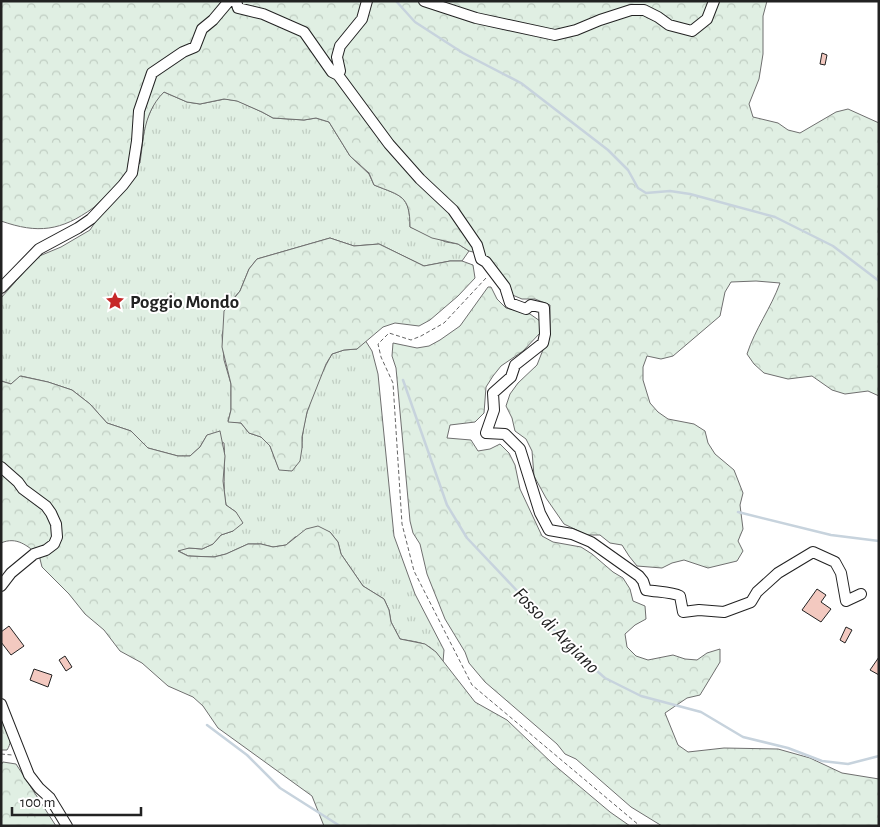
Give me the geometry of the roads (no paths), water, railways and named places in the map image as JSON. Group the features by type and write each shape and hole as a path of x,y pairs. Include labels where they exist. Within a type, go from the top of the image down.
{"street":[{"path":"1,288 39,249 91,219 123,185 132,173 138,141 140,111 152,73 183,52 195,47 202,29 213,20 229,1"},
{"path":"236,1 238,8 263,14 304,32 332,72 338,75 389,144 453,210 477,245 481,259 486,262 505,287 510,303 526,309 531,305 544,308 545,334 543,343 515,365 511,377 493,393 494,410 486,432 505,434 520,449 540,513 549,530 572,534 591,542 639,576 646,590 664,594 674,593 680,596 684,612 699,610 724,612 750,602 757,592 778,573 813,552 835,562 841,573 846,601 861,594"},
{"path":"338,75 340,71 337,57 340,46 362,19 367,1"},
{"path":"424,1 476,18 555,34 576,30 631,10 644,10 669,25 692,31 707,19 714,1"},
{"path":"1,468 18,482 23,489 46,506 56,524 57,537 54,544 46,550 34,554 11,572 1,586"},
{"path":"1,704 29,775 50,798 66,826"}],"waterway":[{"path":"396,1 415,22 463,53 521,83 608,150 628,170 638,188 646,193 670,191 690,194 775,217 833,246 879,281"},
{"name":"Fosso di Argiano","path":"403,380 447,505 467,538 574,651 605,678 641,696 701,712 743,737 788,748 822,761 848,764 879,756"},
{"path":"738,512 831,535 879,541"},
{"path":"207,725 247,755 280,788 340,826"}],"place":[{"name":"Poggio Mondo","path":"115,301"}]}
